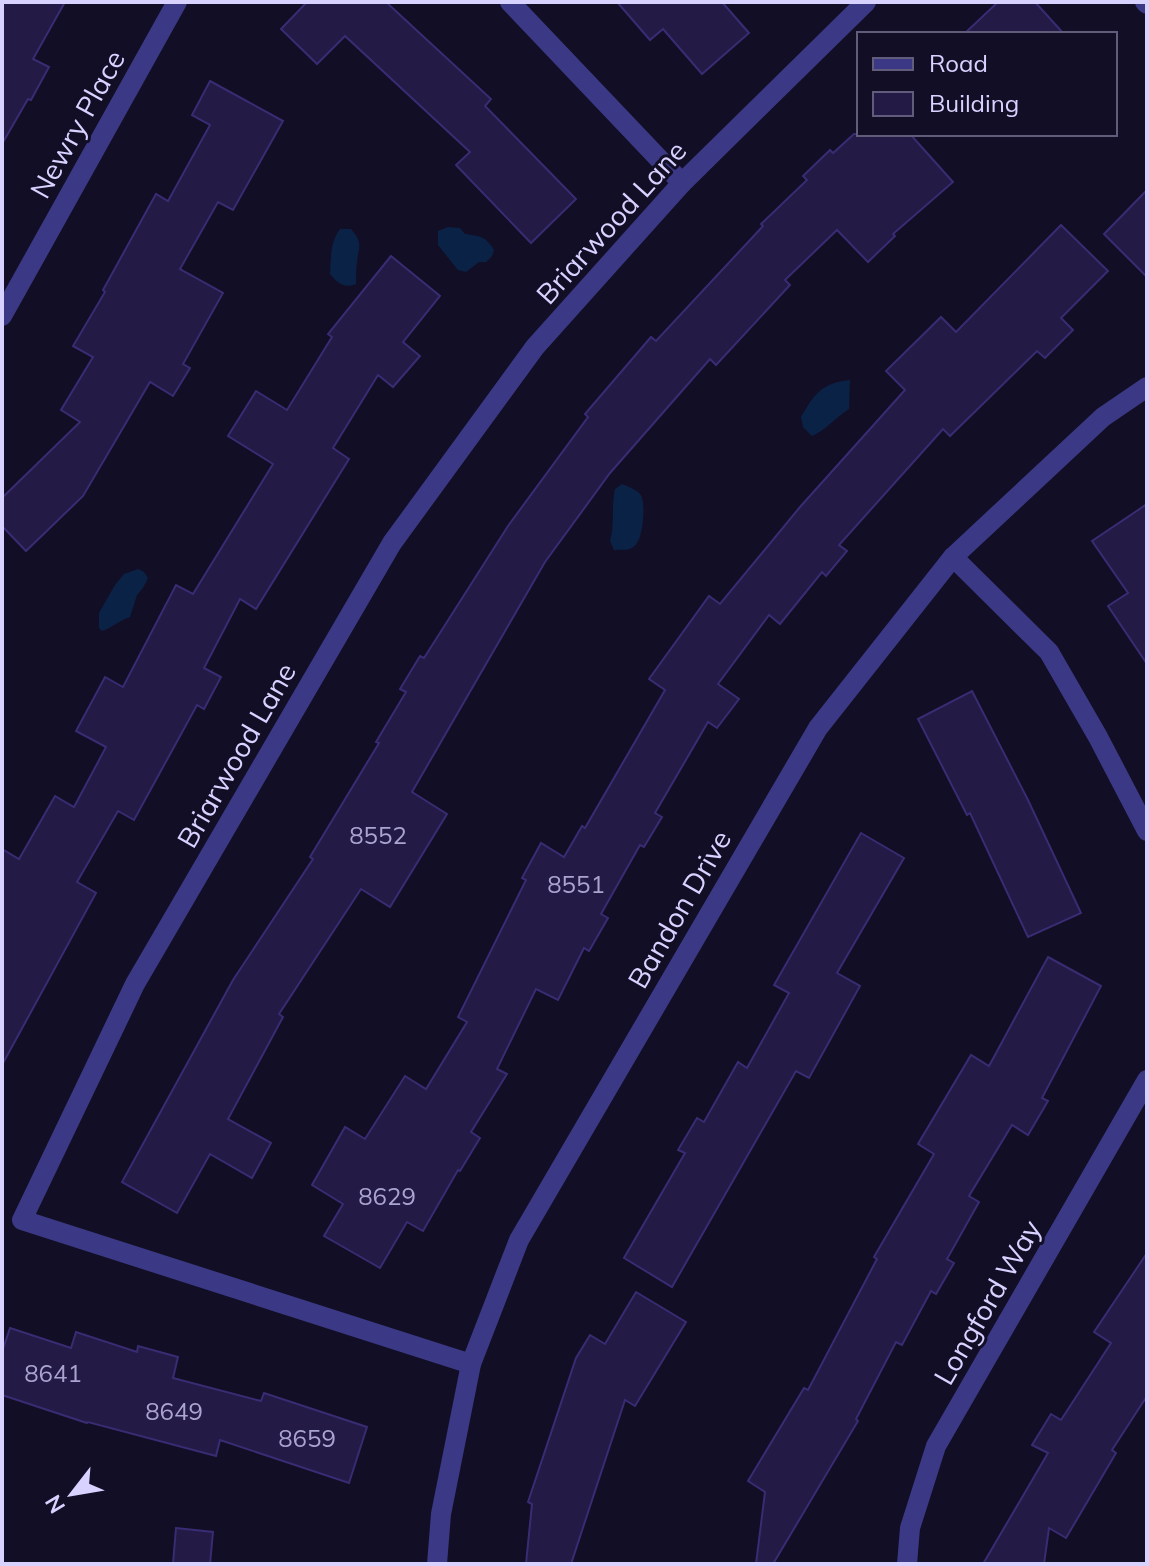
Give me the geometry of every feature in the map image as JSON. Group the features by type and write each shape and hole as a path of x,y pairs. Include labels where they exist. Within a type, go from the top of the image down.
{"street":[{"name":"Newry Place","path":"2,316 177,2"},
{"path":"510,2 682,183"},
{"name":"Briarwood Lane","path":"471,1364 22,1220 135,984 392,543 535,347 682,183 866,2"},
{"name":"Bandon Drive","path":"437,1564 441,1514 471,1364 519,1240 818,728 953,557 1103,417 1147,387"},
{"path":"953,557 1049,652 1147,831"},
{"name":"Longford Way","path":"907,1564 910,1528 936,1446 1147,1080"}],"water":[{"path":"448,227 460,228 465,234 485,239 494,250 492,256 466,272 458,270 438,245 438,231"},
{"path":"340,229 351,229 359,241 356,284 348,286 330,274 333,245"},
{"path":"850,380 849,409 812,436 803,427 801,417 811,402 826,387"},
{"path":"622,484 641,497 642,525 635,546 627,550 614,550 610,541 614,496 615,489"},
{"path":"138,569 148,578 137,595 130,617 102,631 99,628 99,613 115,585 124,574"}],"building":[{"path":"2,2 65,2 33,59 49,67 2,144"},
{"path":"307,2 386,2 491,99 485,106 576,199 531,243 456,165 470,152 345,36 317,64 281,29"},
{"path":"617,2 722,2 749,33 702,74 663,29 650,40"},
{"path":"998,2 1035,2 1062,32 966,32"},
{"path":"210,81 283,121 233,210 218,202 180,269 223,293 183,364 190,368 173,396 150,382 83,496 26,551 2,526 2,498 80,422 61,410 93,357 73,346 156,194 168,201 210,125 192,115"},
{"path":"854,134 912,136 953,182 893,234 895,236 868,262 837,230 785,280 790,285 716,365 710,359 610,473 545,562 412,792 447,814 390,907 361,889 279,1014 283,1017 228,1119 271,1143 252,1178 210,1154 177,1213 122,1182 233,980 313,859 310,857 379,743 376,742 406,692 400,689 420,656 424,658 508,526 588,417 585,414 651,337 656,341 763,226 761,224 807,180 803,176 830,150 833,153"},
{"path":"1147,190 1147,277 1104,234"},
{"path":"1061,225 1108,271 1061,318 1073,330 1045,358 1037,351 950,436 943,429 839,545 847,551 826,576 822,572 780,624 769,615 718,684 739,699 717,728 708,722 655,813 662,817 644,847 640,845 601,914 608,918 589,951 584,948 558,1000 536,989 497,1069 507,1074 471,1132 480,1138 423,1231 407,1222 380,1268 324,1236 343,1204 312,1185 345,1127 365,1139 405,1076 426,1089 467,1022 458,1017 541,843 564,857 582,826 585,828 665,690 649,679 709,596 720,604 800,507 905,390 886,371 941,317 956,332"},
{"path":"391,256 440,296 403,342 420,356 393,387 378,375 333,448 349,459 256,609 240,599 204,668 221,677 204,709 197,705 134,820 118,811 77,882 96,893 2,1065 2,849 19,859 55,796 74,807 106,747 76,731 105,677 123,687 176,585 193,594 273,464 228,436 256,391 287,410 332,337 328,334"},
{"path":"1147,504 1147,664 1108,606 1128,593 1092,541"},
{"path":"972,691 1081,913 1028,937 970,813 967,815 918,719"},
{"path":"861,833 904,858 837,973 860,986 809,1078 796,1071 672,1287 624,1258 685,1153 678,1150 697,1118 704,1122 738,1062 747,1068 789,993 774,985"},
{"path":"1048,957 1101,986 1042,1098 1048,1101 1028,1135 1012,1125 969,1196 979,1202 947,1259 954,1263 936,1294 931,1291 902,1345 896,1342 856,1419 858,1421 773,1564 756,1564 765,1492 748,1481 804,1388 808,1390 877,1259 874,1257 934,1154 918,1144 971,1055 989,1066"},
{"path":"1147,1253 1147,1396 1112,1450 1116,1453 1066,1538 1049,1528 1044,1564 983,1564 1048,1453 1032,1445 1051,1414 1061,1420 1111,1343 1094,1332"},
{"path":"636,1292 686,1322 635,1406 625,1400 571,1564 526,1564 532,1504 528,1502 576,1358 590,1335 605,1344"},
{"path":"10,1328 71,1348 76,1332 137,1352 138,1346 178,1357 173,1378 261,1401 264,1393 367,1427 349,1483 220,1440 216,1456 87,1423 2,1395 2,1352"},
{"path":"176,1528 213,1532 210,1564 173,1564"}]}
